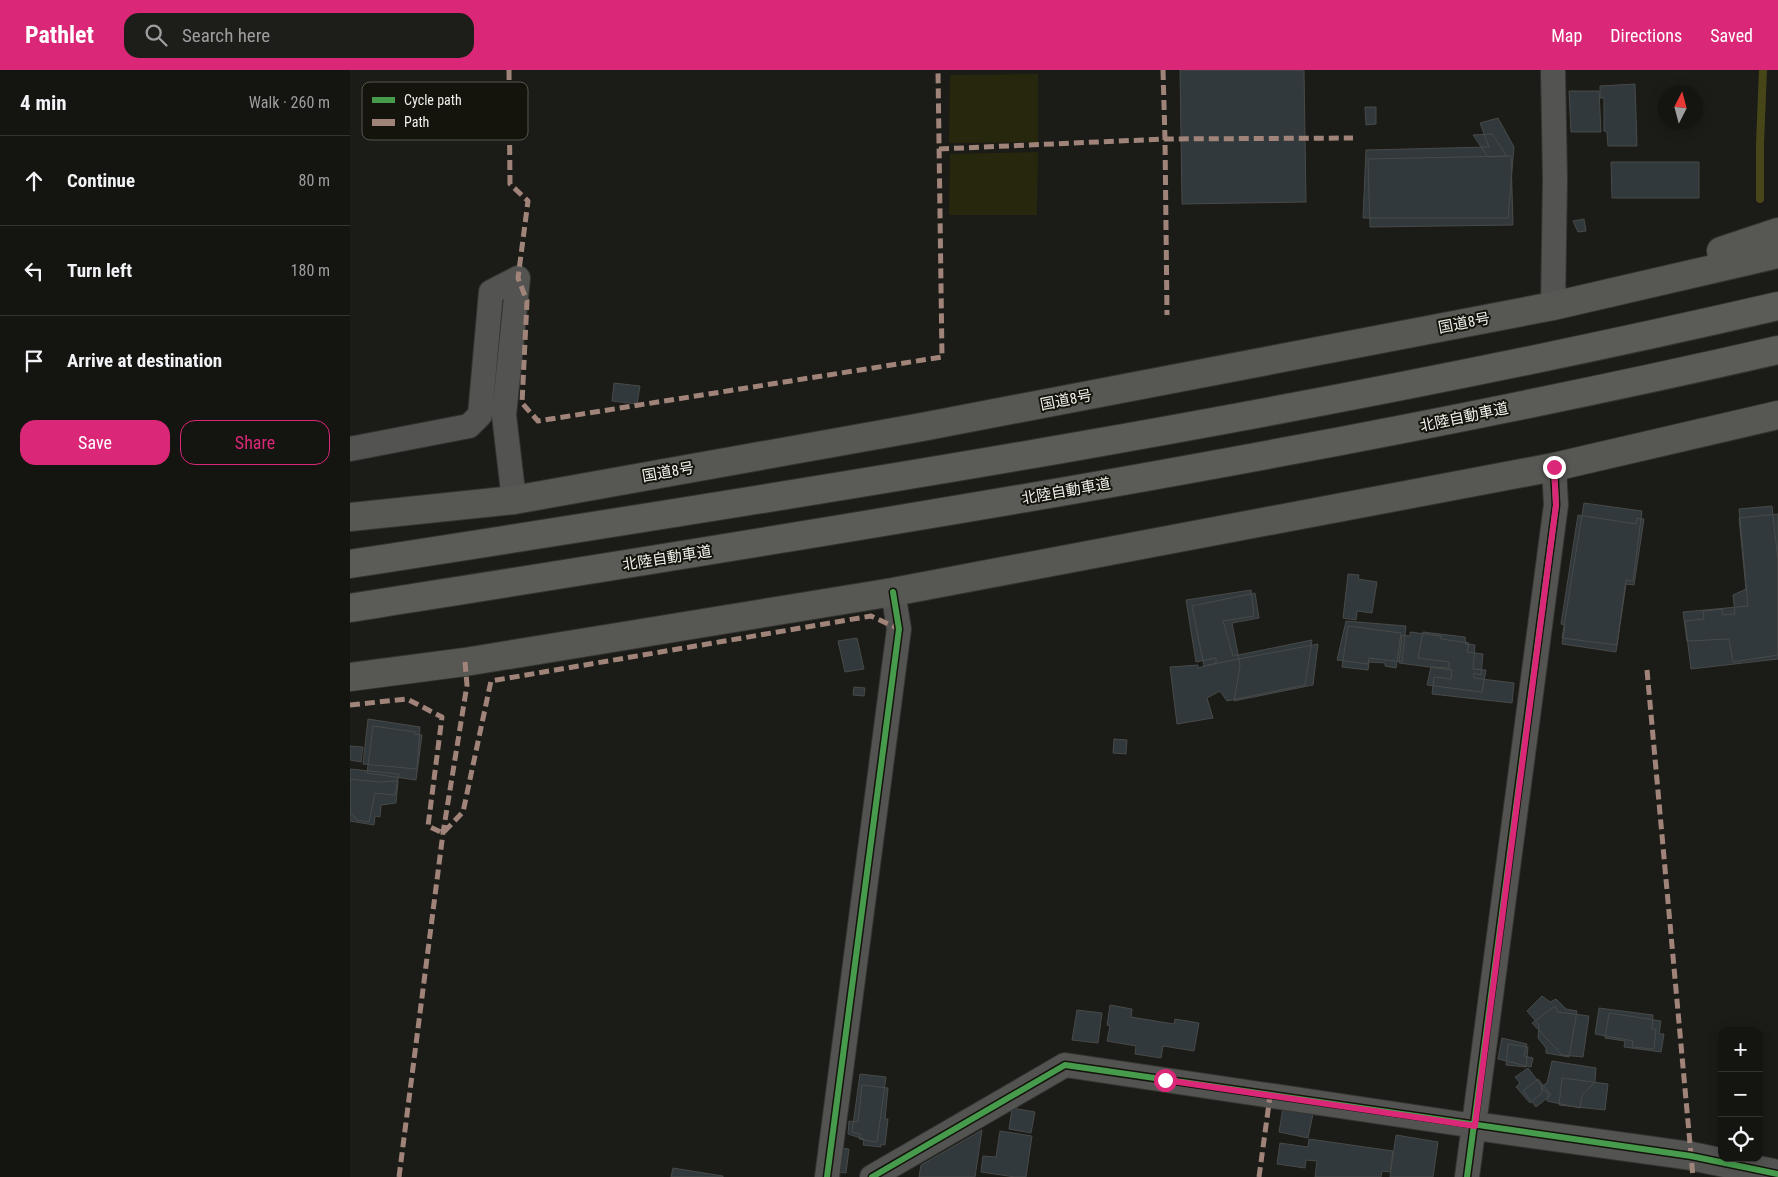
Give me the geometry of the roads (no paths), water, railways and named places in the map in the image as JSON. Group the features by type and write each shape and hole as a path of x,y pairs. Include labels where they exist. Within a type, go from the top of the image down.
{"highway":[{"path":"1553,306 1778,232"},
{"name":"国道8号","path":"350,517 514,500 932,425 1553,306 1778,254"},
{"path":"350,564 735,504 1042,452 1363,394 1659,334 1778,306"},
{"name":"北陸自動車道","path":"350,608 732,548 1054,493 1370,436 1664,376 1778,350"},
{"path":"350,677 475,660 893,592 1554,467 1778,414"},
{"path":"1674,439 1778,430"}],"street":[{"path":"1553,70 1556,179 1553,306"},
{"path":"350,449 469,426 480,415 491,292 518,278 504,415 514,500"},
{"path":"1467,1177 1556,505 1554,467"},
{"path":"827,1177 899,629 893,592"},
{"path":"872,1177 1065,1065 1691,1156 1778,1174"}],"waterway":[{"path":"1760,199 1763,70"}]}
